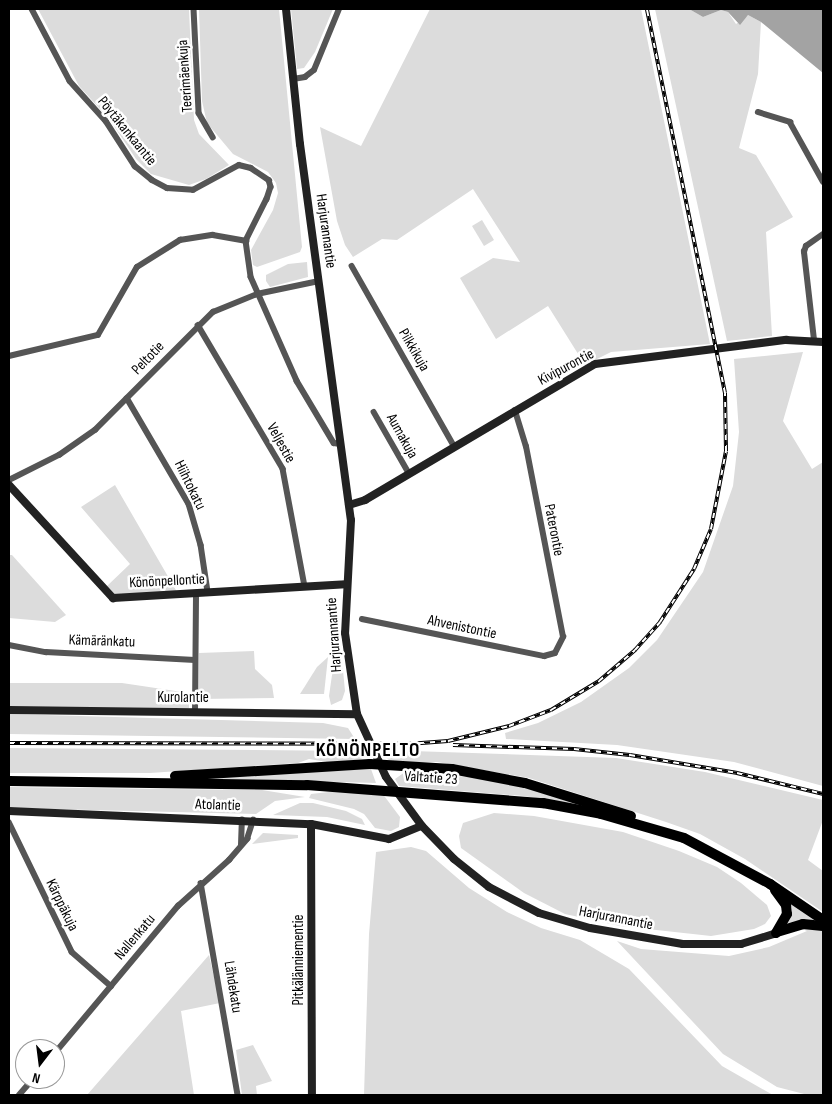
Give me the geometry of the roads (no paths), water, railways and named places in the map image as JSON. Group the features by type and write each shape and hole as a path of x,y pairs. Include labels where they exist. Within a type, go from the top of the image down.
{"highway":[{"path":"96,780 378,761 452,769 525,782 636,817 684,838"},
{"name":"Valtatie 23","path":"9,781 96,780 307,785 479,796 601,814 684,838 770,884 823,920"},
{"path":"770,884 786,905 787,914 776,932"},
{"path":"776,932 803,924 823,926"}],"street":[{"name":"Pöytäkankaantie","path":"32,9 70,81 106,121 135,166 152,180 167,188 193,190 239,165 256,170 269,180 271,188 267,199 246,241"},
{"name":"Teerimäenkuja","path":"194,9 199,114 213,137"},
{"name":"Harjurannantie","path":"286,9 292,79 349,505 350,538 346,584 345,633 358,714 386,777 420,825 454,859 489,887 512,901 565,922 691,944 741,944 776,932"},
{"path":"292,79 305,77 314,70 339,9"},
{"path":"758,112 790,122 823,181"},
{"path":"814,340 804,252 806,246 823,234"},
{"path":"9,356 98,335 136,267 180,240 213,235 246,241 248,265 257,294 297,382 334,443 340,444"},
{"name":"Pilkkikuja","path":"352,266 455,447"},
{"name":"Peltotie","path":"9,480 82,440 128,398 198,325 213,312 257,294 319,281"},
{"name":"Veljestie","path":"198,325 283,469 305,586"},
{"name":"Kivipurontie","path":"349,505 365,500 515,411 606,361 786,340 814,340 823,342"},
{"name":"Hiihtokatu","path":"128,398 189,504 201,545 208,592"},
{"name":"Paterontie","path":"515,411 526,447 562,637 555,653"},
{"name":"Aumakuja","path":"374,412 409,473"},
{"name":"Könönpellontie","path":"9,485 114,598 346,584"},
{"path":"195,712 196,594"},
{"name":"Ahvenistontie","path":"362,619 544,656 555,653"},
{"name":"Kämäränkatu","path":"9,645 46,652 195,660"},
{"name":"Kurolantie","path":"9,710 358,714"},
{"name":"Atolantie","path":"9,811 253,820 311,824 389,839 420,825"},
{"path":"241,845 242,820"},
{"name":"Nallenkatu","path":"65,1041 201,883 223,866 247,839 253,820"},
{"name":"Kärppäkuja","path":"9,822 72,952 111,986"},
{"name":"Pitkälänniementie","path":"311,824 312,1095"},
{"name":"Lähdekatu","path":"201,883 238,1095"}],"railway":[{"path":"408,744 448,741 509,726 551,710 599,681 635,650 660,622 694,569 711,529 726,451 725,393 647,9"},
{"path":"9,743 413,744"},
{"path":"453,745 574,749 630,755 737,773 823,794"}],"district":[{"name":"KÖNÖNPELTO","path":"368,750"}]}
